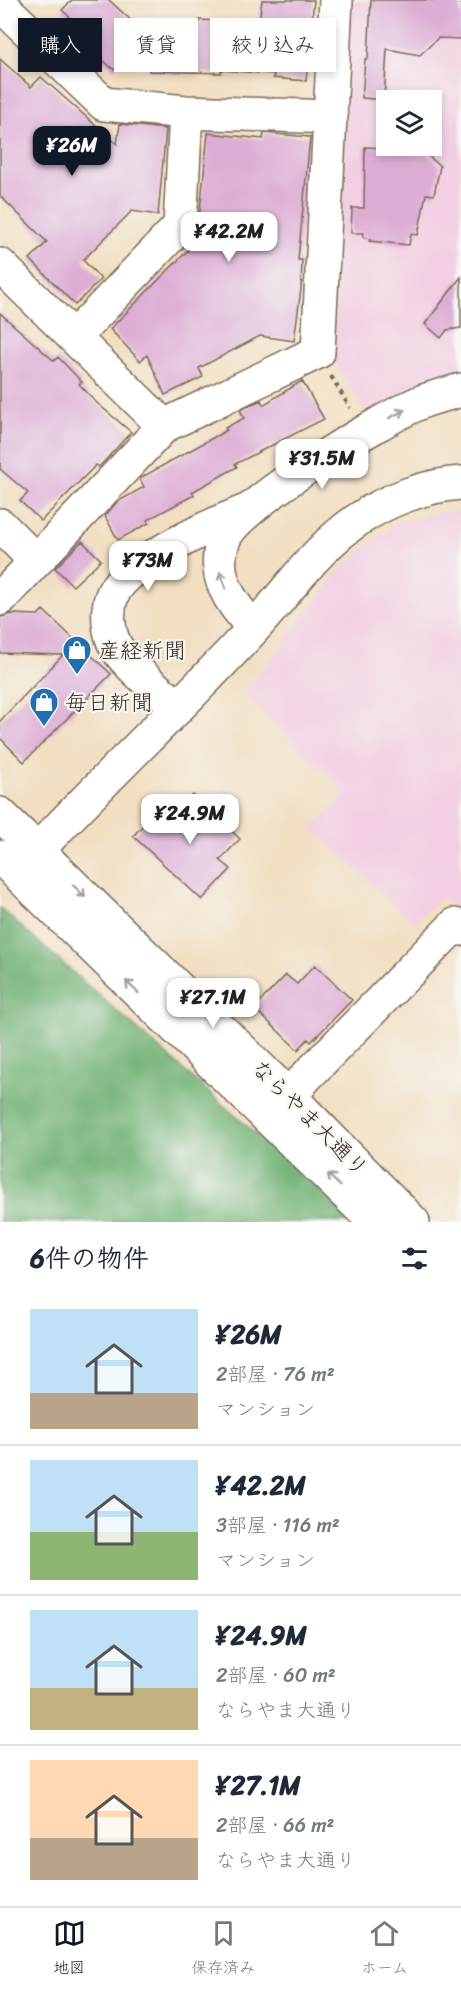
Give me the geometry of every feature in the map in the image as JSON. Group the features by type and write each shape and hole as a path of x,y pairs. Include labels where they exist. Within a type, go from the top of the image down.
{"street":[{"path":"0,599 164,426 318,352 336,0"},
{"path":"0,4 104,104 186,112 331,117"},
{"path":"74,337 180,226 186,112"},
{"path":"0,265 164,426"},
{"path":"177,706 120,652 111,636 109,621 113,594 119,584 133,572 205,527 248,510 363,431 423,401 461,390"},
{"path":"17,860 177,706 254,628 314,558 358,520 384,505 417,492 461,483"},
{"path":"248,510 225,538 219,567 233,606 254,628"},
{"path":"0,525 36,561"},
{"name":"ならやま大通り","path":"0,814 17,860 375,1222"},
{"name":"ならやま大通り","path":"17,860 290,1097 412,1222"},
{"path":"290,1097 304,1078 455,925 461,929"}],"path":[{"path":"318,352 363,431"}],"shaded area":[{"path":"352,0 461,0 461,379 367,414 332,358"},
{"path":"461,511 461,914 442,897 413,923 312,828 345,793 244,693 338,572 365,547 398,522 442,512"}],"green space":[{"path":"0,908 324,1194 350,1222 0,1222"}],"building":[{"path":"72,0 109,0 129,18 114,18 114,70 102,59 102,18 71,18 62,10"},
{"path":"262,0 314,0 312,18 259,18"},
{"path":"371,0 461,0 461,39 438,38 420,55 387,49 385,90 376,90 376,99 362,98 365,59 368,59"},
{"path":"199,20 210,21 210,72 221,73 185,72 198,72"},
{"path":"0,59 31,87 41,77 117,144 120,124 166,129 158,215 132,211 83,260 101,279 75,305 30,259 47,242 0,196"},
{"path":"248,72 307,72 306,81 273,78 274,74"},
{"path":"208,133 263,139 264,133 310,137 298,260 302,260 301,289 294,341 260,336 199,368 203,377 165,395 147,355 140,361 110,329 215,223 199,221"},
{"path":"365,147 376,148 376,156 428,156 440,166 434,195 426,194 418,235 411,234 409,245 369,241 370,239 363,237 364,233 351,233 352,208 364,208"},
{"path":"461,277 461,328 447,330 441,338 425,324"},
{"path":"0,313 54,361 58,357 82,382 79,384 97,403 131,432 99,467 96,465 41,521 20,501 28,493 0,469"},
{"path":"302,381 324,419 235,464 237,467 192,492 194,495 147,520 149,523 118,540 105,516 117,502 144,487 140,479 142,477 227,430 225,428 244,418 240,410 261,400 263,405"},
{"path":"82,541 101,560 73,586 55,568"},
{"path":"43,610 111,674 24,762 0,738 0,721 63,655 0,653 0,617 11,614 38,615"},
{"path":"193,795 240,839 220,860 231,869 202,900 133,836 162,805 174,816"},
{"path":"315,965 352,1000 311,1042 308,1039 298,1050 254,1008 286,975 297,984"}],"place":[{"name":"産経新聞","path":"77,676"},
{"name":"毎日新聞","path":"44,728"}]}
